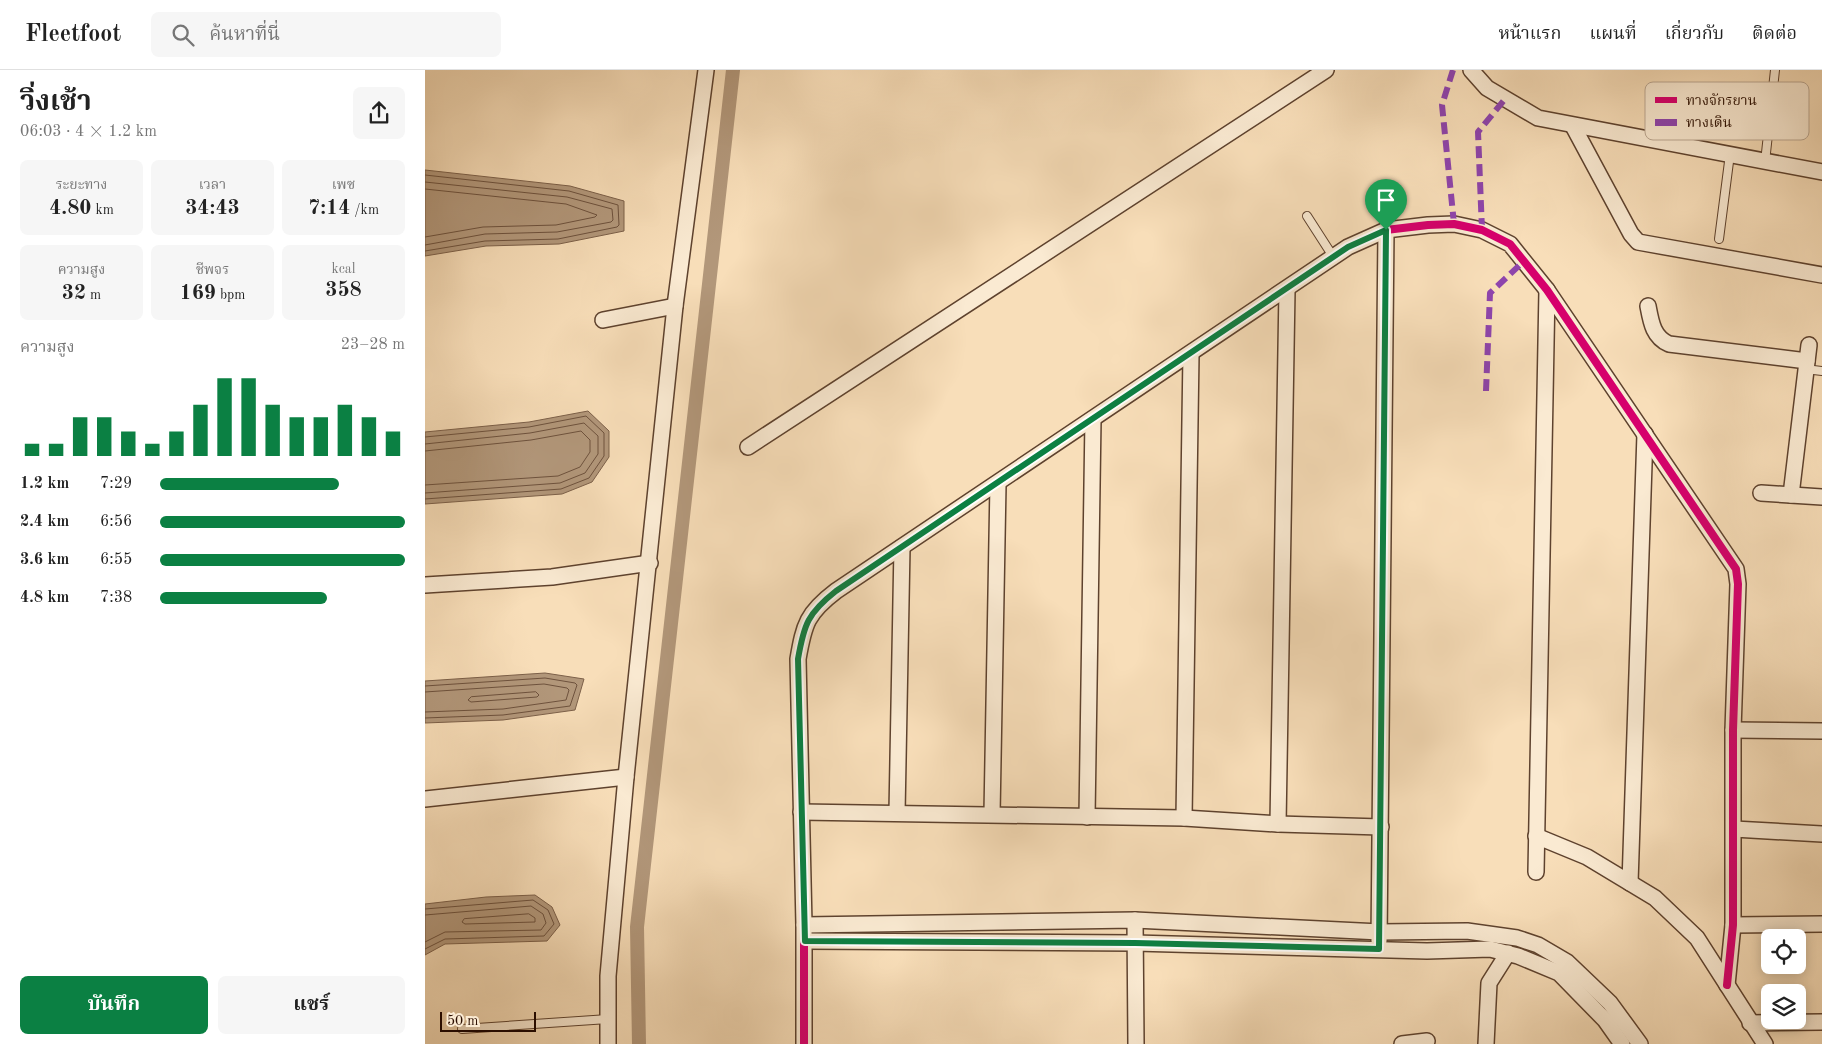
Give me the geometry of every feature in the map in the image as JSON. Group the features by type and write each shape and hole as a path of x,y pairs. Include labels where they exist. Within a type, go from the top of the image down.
{"street":[{"path":"608,1044 608,976 626,777 650,563 675,306 706,70"},
{"path":"748,448 1327,70"},
{"path":"1471,70 1487,88 1538,118 1645,139"},
{"path":"1573,126 1631,234 1638,242 1822,275"},
{"path":"1652,140 1822,172"},
{"path":"805,1044 805,925 798,659 803,629 817,606 1348,247 1386,230 1401,227 1454,224 1483,230 1510,244 1547,290 1736,569 1739,584 1733,730 1733,925 1727,985"},
{"path":"1379,949 1381,916 1379,892 1386,230"},
{"path":"1278,824 1287,290"},
{"path":"1536,872 1547,290"},
{"path":"603,320 675,306"},
{"path":"1648,306 1652,326 1661,340 1669,344 1806,365"},
{"path":"1791,495 1809,345"},
{"path":"1184,818 1191,354"},
{"path":"1087,817 1093,419"},
{"path":"1630,883 1645,434"},
{"path":"993,814 998,484"},
{"path":"1761,493 1822,497"},
{"path":"897,813 902,547"},
{"path":"425,585 552,577 650,563"},
{"path":"1733,730 1822,731"},
{"path":"425,799 626,777"},
{"path":"801,812 1184,818 1278,824 1381,827"},
{"path":"1733,829 1822,834"},
{"path":"1536,836 1587,858 1655,898 1697,938 1765,1044"},
{"path":"805,925 1135,920 1380,932 1467,931 1517,938 1538,945 1567,962 1610,1003 1640,1044"},
{"path":"1135,920 1136,1044"},
{"path":"1733,925 1822,924"},
{"path":"805,941 1135,943 1490,950 1508,953 1559,973 1605,1020 1622,1044"},
{"path":"1486,1044 1489,983 1508,953"},
{"path":"1750,1022 1822,1022"},
{"path":"1402,1044 1427,1041"}],"lane":[{"path":"1765,162 1767,140"},
{"path":"1719,239 1730,154"},
{"path":"1307,216 1334,258"},
{"path":"1806,365 1822,370"},
{"path":"463,1029 608,1019"}],"water":[{"path":"425,170 570,186 624,201 624,231 559,244 486,246 425,256"},
{"path":"588,411 609,431 609,457 592,482 562,494 425,504 425,432 529,422"},
{"path":"545,673 584,679 575,710 503,720 425,723 425,681"},
{"path":"535,895 552,907 560,925 547,941 445,944 425,955 425,904 486,897"}],"waterway":[{"path":"639,1044 637,927 733,70"}],"marked path":[{"path":"1453,70 1442,105 1454,224"},
{"path":"1482,230 1478,132 1505,99"},
{"path":"1486,391 1490,293 1524,261"}],"cycle path":[{"path":"804,1044 804,925 798,659 802,637 808,620 813,613 836,591 1348,247 1386,230 1428,225 1454,224 1482,230 1510,244 1547,290 1736,569 1738,584 1733,730 1733,925 1727,985"}],"route":[{"path":"1386,230 1379,892 1381,916 1379,949 1135,943 805,941 798,659 803,629 817,606 836,591 1287,290 1348,247 1386,230"}]}
